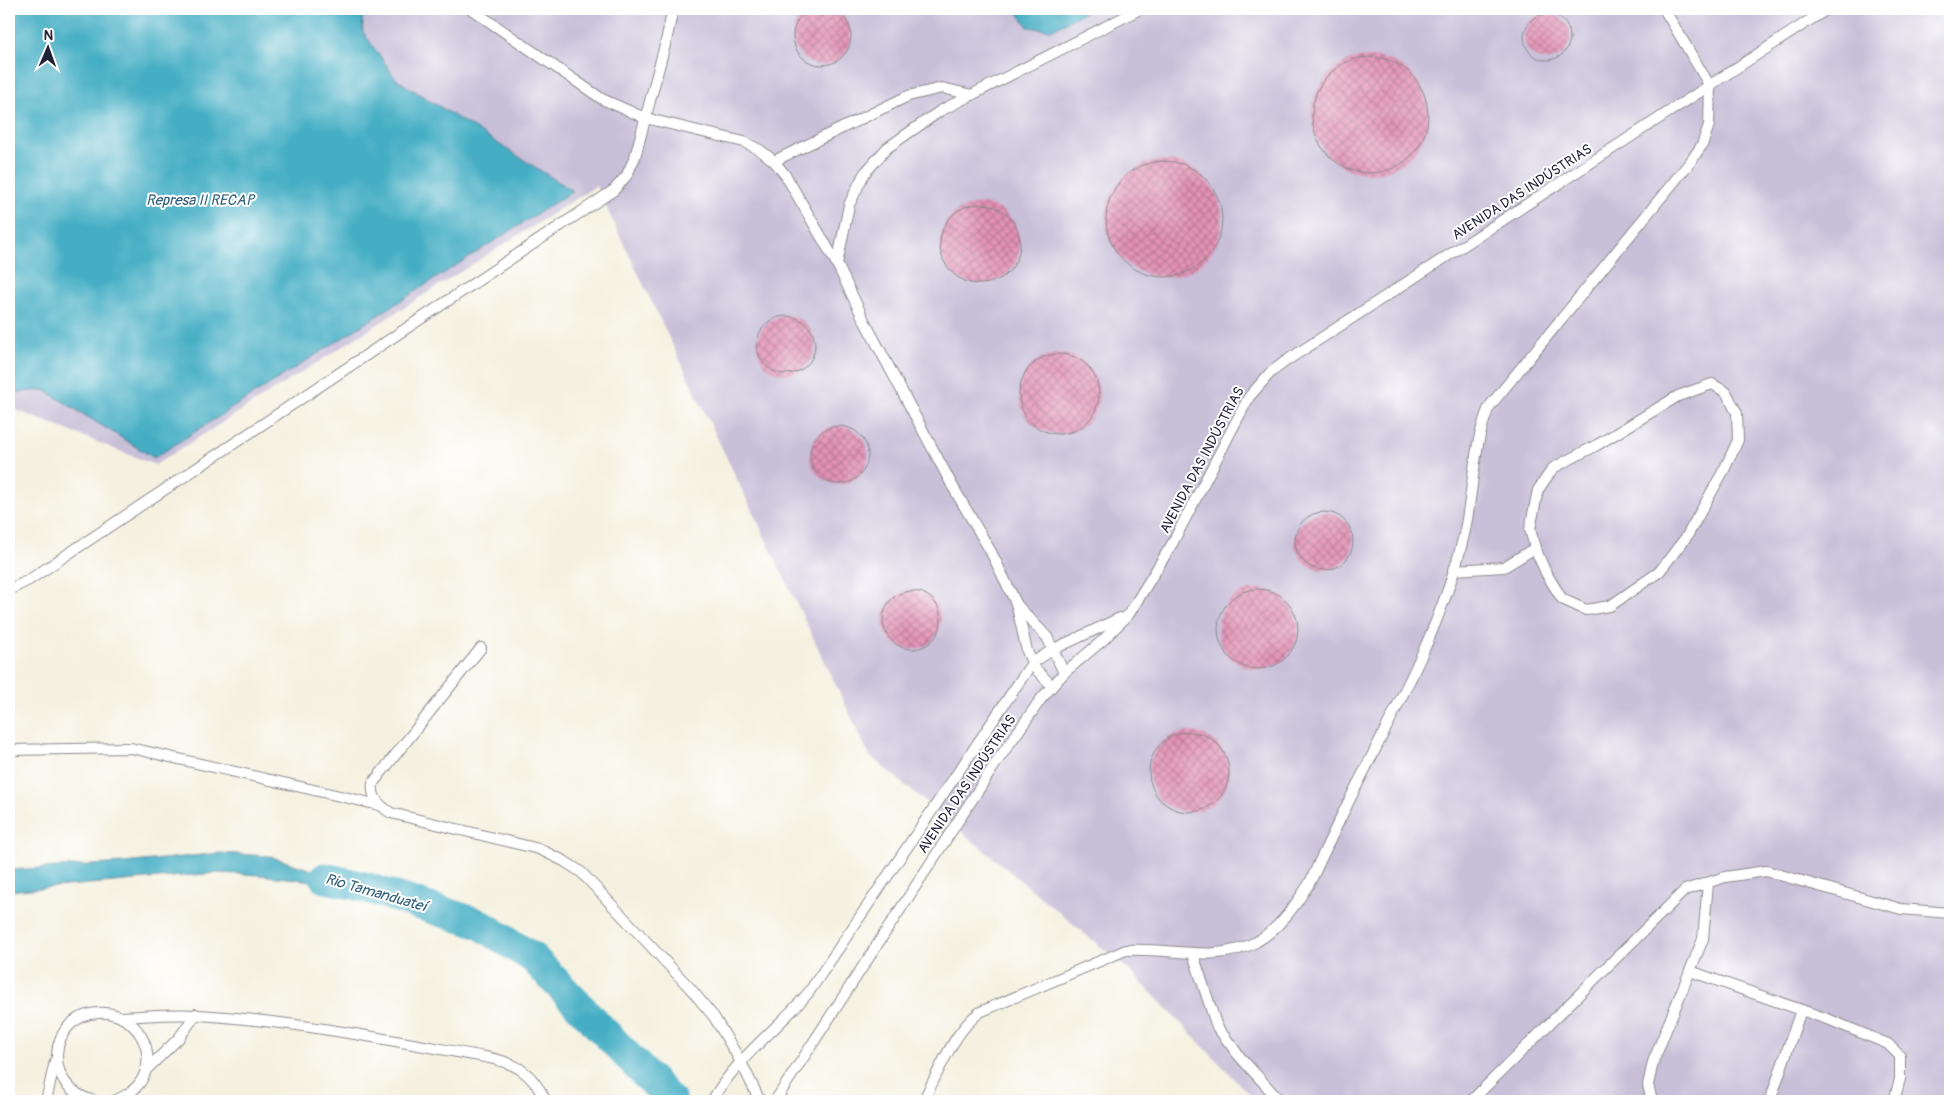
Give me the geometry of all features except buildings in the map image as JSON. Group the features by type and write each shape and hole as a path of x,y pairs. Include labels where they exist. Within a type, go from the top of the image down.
{"lane":[{"path":"471,9 602,99 645,118 744,142 760,150 774,161 786,176 837,264 865,322 953,487 991,552 1016,603 1027,651 1032,663 1038,672 1052,685"},
{"path":"9,590 29,580 155,497 614,190 627,175 635,157 673,9"},
{"path":"837,264 849,205 864,174 887,148 940,111 1140,9"},
{"path":"923,1101 960,1032 980,1012 1126,950 1138,949 1194,954 1232,952 1256,942 1279,924 1307,888 1346,806 1421,659 1462,542 1480,435 1489,406 1691,161 1702,145 1709,125 1710,86 1664,9"},
{"name":"AVENIDA DAS INDÚSTRIAS","path":"775,1101 998,760 1052,685 1129,614 1172,544 1249,397 1259,384 1270,373 1827,9"},
{"path":"774,161 908,96 942,88 972,95"},
{"path":"1712,384 1726,392 1737,413 1738,440 1725,468 1687,536 1659,572 1610,606 1586,610 1562,599 1546,572 1535,548 1530,529 1538,490 1553,468 1597,445 1678,396 1712,384"},
{"path":"1453,570 1504,566 1535,548"},
{"path":"1016,603 1044,633 1054,649 1064,672"},
{"path":"1032,663 1054,649 1129,614"},
{"path":"379,805 374,797 373,782 481,648"},
{"name":"AVENIDA DAS INDÚSTRIAS","path":"714,1097 741,1062 791,1014 809,992 1032,663"},
{"path":"9,750 131,748 379,805 391,813 539,849 581,872 690,988 714,1017 741,1062 760,1101"},
{"path":"1471,1101 1685,890 1725,877 1766,872 1901,909 1950,913"},
{"path":"1654,1101 1648,1085 1652,1062 1703,940 1708,883"},
{"path":"1194,954 1217,1027 1240,1057 1280,1101"},
{"path":"1690,971 1801,1010 1888,1044 1900,1056 1900,1079 1894,1101"},
{"path":"1770,1101 1801,1010"},
{"path":"46,1101 58,1046 72,1024 84,1016 96,1013 109,1013 122,1017 135,1026 144,1039 147,1054 146,1070"},
{"path":"114,1101 128,1095 139,1084 146,1070 179,1038 196,1014"},
{"path":"122,1017 196,1014 311,1027 485,1057 505,1061 524,1071 534,1082 546,1101"},
{"path":"58,1046 57,1061 61,1076 70,1089 82,1098 95,1101"}],"shaded area":[{"path":"9,9 1950,9 1950,1101 1256,1101 1130,971 870,756 596,186 155,465 9,407"}],"water":[{"name":"Represa II RECAP","path":"9,9 362,9 363,32 396,79 573,191 154,458 44,390 9,393"},
{"path":"1015,9 1091,9 1051,30 1028,27"},
{"path":"221,853 269,856 365,887 259,875 217,873 9,891 9,870 123,863"}],"waterway":[{"name":"Rio Tamanduateí","path":"325,878 365,887 480,924 533,958 671,1101"}]}
